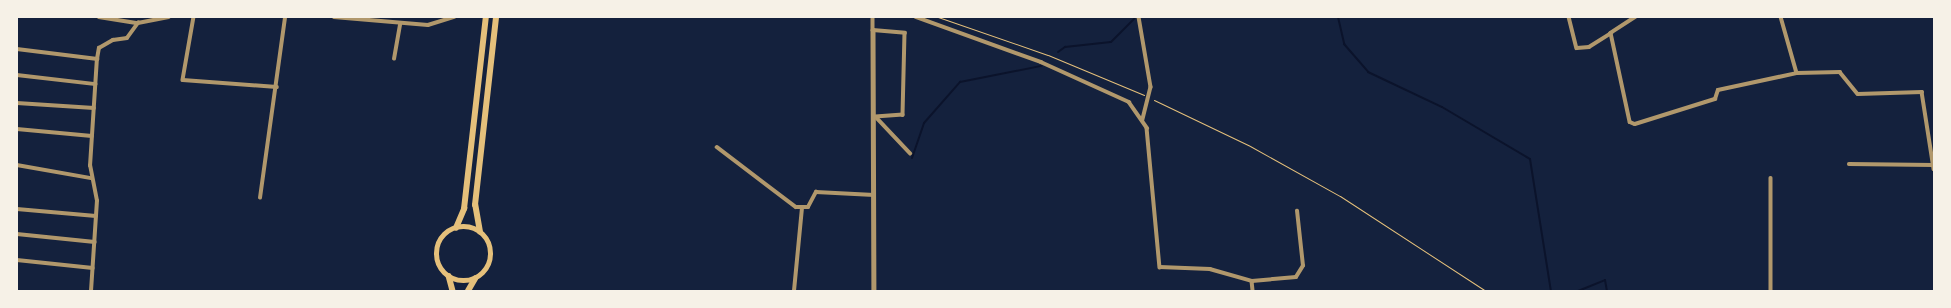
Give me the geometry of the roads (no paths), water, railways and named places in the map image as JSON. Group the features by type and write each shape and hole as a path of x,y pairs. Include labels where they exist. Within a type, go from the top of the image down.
{"main road":[{"path":"475,279 459,281 449,276 439,265 437,250 444,236 456,228 464,209 486,17"},
{"path":"468,291 475,279 486,270 491,257 489,243 480,232 475,211 496,17"},
{"path":"456,228 480,232"},
{"path":"449,276 453,291"}],"street":[{"path":"99,17 138,23 168,17"},
{"path":"194,17 183,80 277,87"},
{"path":"260,198 277,87 285,17"},
{"path":"334,17 358,18 400,24 428,25 454,17"},
{"path":"872,17 874,117 874,291"},
{"path":"916,17 1109,90 1129,102 1143,120 1147,128 1160,267 1210,269 1252,281 1296,277 1303,266 1297,210"},
{"path":"1140,17 1150,98 1143,120"},
{"path":"1569,17 1577,48 1589,47 1636,17"},
{"path":"1780,17 1797,73"},
{"path":"91,291 97,201 91,178 97,59 100,48 114,40 127,38 138,23"},
{"path":"394,59 400,24"},
{"path":"873,30 905,33 903,115 874,117"},
{"path":"1611,33 1630,122 1635,124 1716,99 1718,90 1797,73 1840,72 1858,94 1922,92 1934,169"},
{"path":"17,49 97,59"},
{"path":"17,75 95,84"},
{"path":"17,103 94,108"},
{"path":"874,117 910,153"},
{"path":"17,129 92,136"},
{"path":"718,147 796,207 802,208 808,206 816,192 874,195"},
{"path":"1849,164 1934,165"},
{"path":"17,165 91,178"},
{"path":"1771,178 1771,291"},
{"path":"794,291 802,208"},
{"path":"17,209 96,216"},
{"path":"17,234 95,242"},
{"path":"17,260 93,268"},
{"path":"1252,281 1253,291"}],"waterway":[{"path":"1338,17 1344,44 1368,72 1442,107 1530,159 1551,291"},
{"path":"1058,52 1065,47 1111,42 1134,19"},
{"path":"912,158 924,123 960,82 1041,66"},
{"path":"1578,291 1605,280 1607,291"}]}
